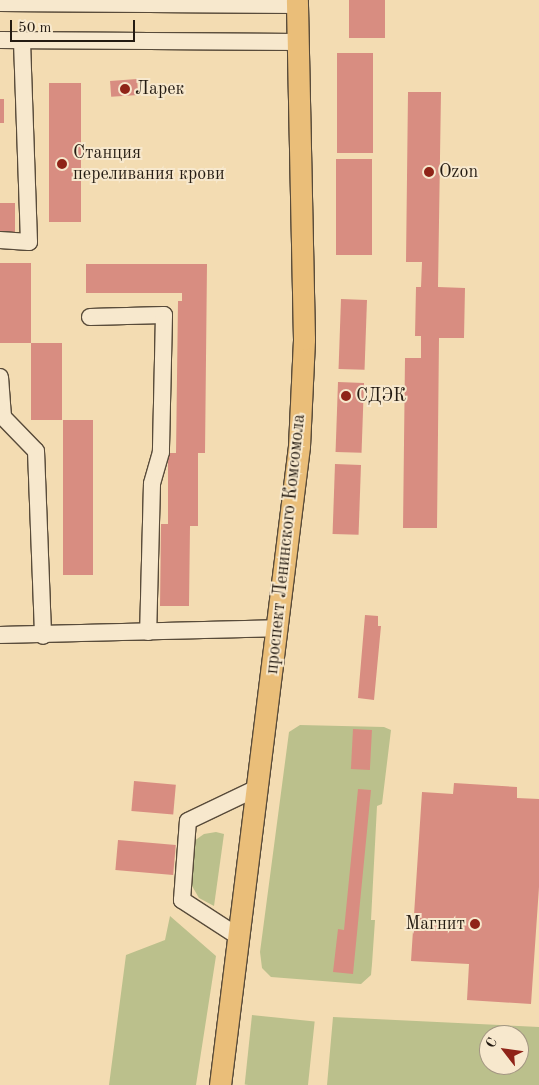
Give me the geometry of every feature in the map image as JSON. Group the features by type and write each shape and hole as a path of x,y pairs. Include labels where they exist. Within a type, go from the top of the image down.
{"main road":[{"name":"проспект Ленинского Комсомола","path":"220,1085 299,446 304,339 297,2"}],"street":[{"path":"0,3 297,2"},
{"path":"0,40 298,42"},
{"path":"0,240 29,242 22,40"},
{"path":"90,317 164,316 161,452 152,484 148,632"},
{"path":"0,377 3,417 36,451 43,636"},
{"path":"0,635 43,636 278,628"},
{"path":"239,937 182,900 188,822 257,788"}],"green space":[{"path":"300,725 384,727 391,730 382,804 377,806 371,920 375,920 371,975 361,984 271,977 262,968 260,952 289,732"},
{"path":"216,832 224,834 214,906 199,898 192,886 190,870 194,841 204,834"},
{"path":"170,916 216,956 196,1085 109,1085 126,955 165,940"},
{"path":"252,1015 315,1022 308,1085 245,1085"},
{"path":"333,1017 498,1025 479,1025 479,1075 529,1075 529,1027 539,1027 539,1085 327,1085"}],"building":[{"path":"349,0 385,0 385,38 349,38"},
{"path":"337,53 373,53 373,153 337,153"},
{"path":"137,79 138,95 111,97 110,81"},
{"name":"Станция переливания крови","path":"49,83 81,83 81,222 49,222"},
{"path":"408,92 441,92 438,287 465,288 464,338 439,338 437,528 403,528 405,358 421,358 421,336 415,336 416,287 421,287 422,262 406,262"},
{"path":"0,99 4,99 4,123 0,123"},
{"path":"336,159 372,159 372,255 336,255"},
{"path":"0,203 15,203 15,233 0,233"},
{"path":"0,263 31,263 31,343 0,343"},
{"path":"86,264 207,264 205,453 198,453 198,526 190,526 189,606 160,606 161,524 168,524 168,453 176,453 178,301 182,301 182,293 86,293"},
{"path":"341,299 367,300 365,370 339,369"},
{"path":"31,343 62,343 62,420 31,420"},
{"path":"338,382 364,383 362,453 336,452"},
{"path":"63,420 93,420 93,575 63,575"},
{"path":"335,464 361,465 359,535 333,534"},
{"path":"365,615 378,616 378,626 381,626 374,700 358,698"},
{"path":"353,729 372,730 370,770 351,769"},
{"path":"134,781 176,785 173,815 131,811"},
{"name":"Магнит","path":"454,783 517,787 517,798 539,799 539,887 531,1004 467,1000 469,964 411,961 422,792 453,794"},
{"path":"358,789 371,790 353,974 333,972 338,929 344,930"},
{"path":"118,840 176,845 173,875 115,870"}],"place":[{"name":"Ларек","path":"125,89"},
{"name":"Станция переливания крови","path":"62,164"},
{"name":"Ozon","path":"429,172"},
{"name":"СДЭК","path":"346,396"},
{"name":"Магнит","path":"475,924"}]}
